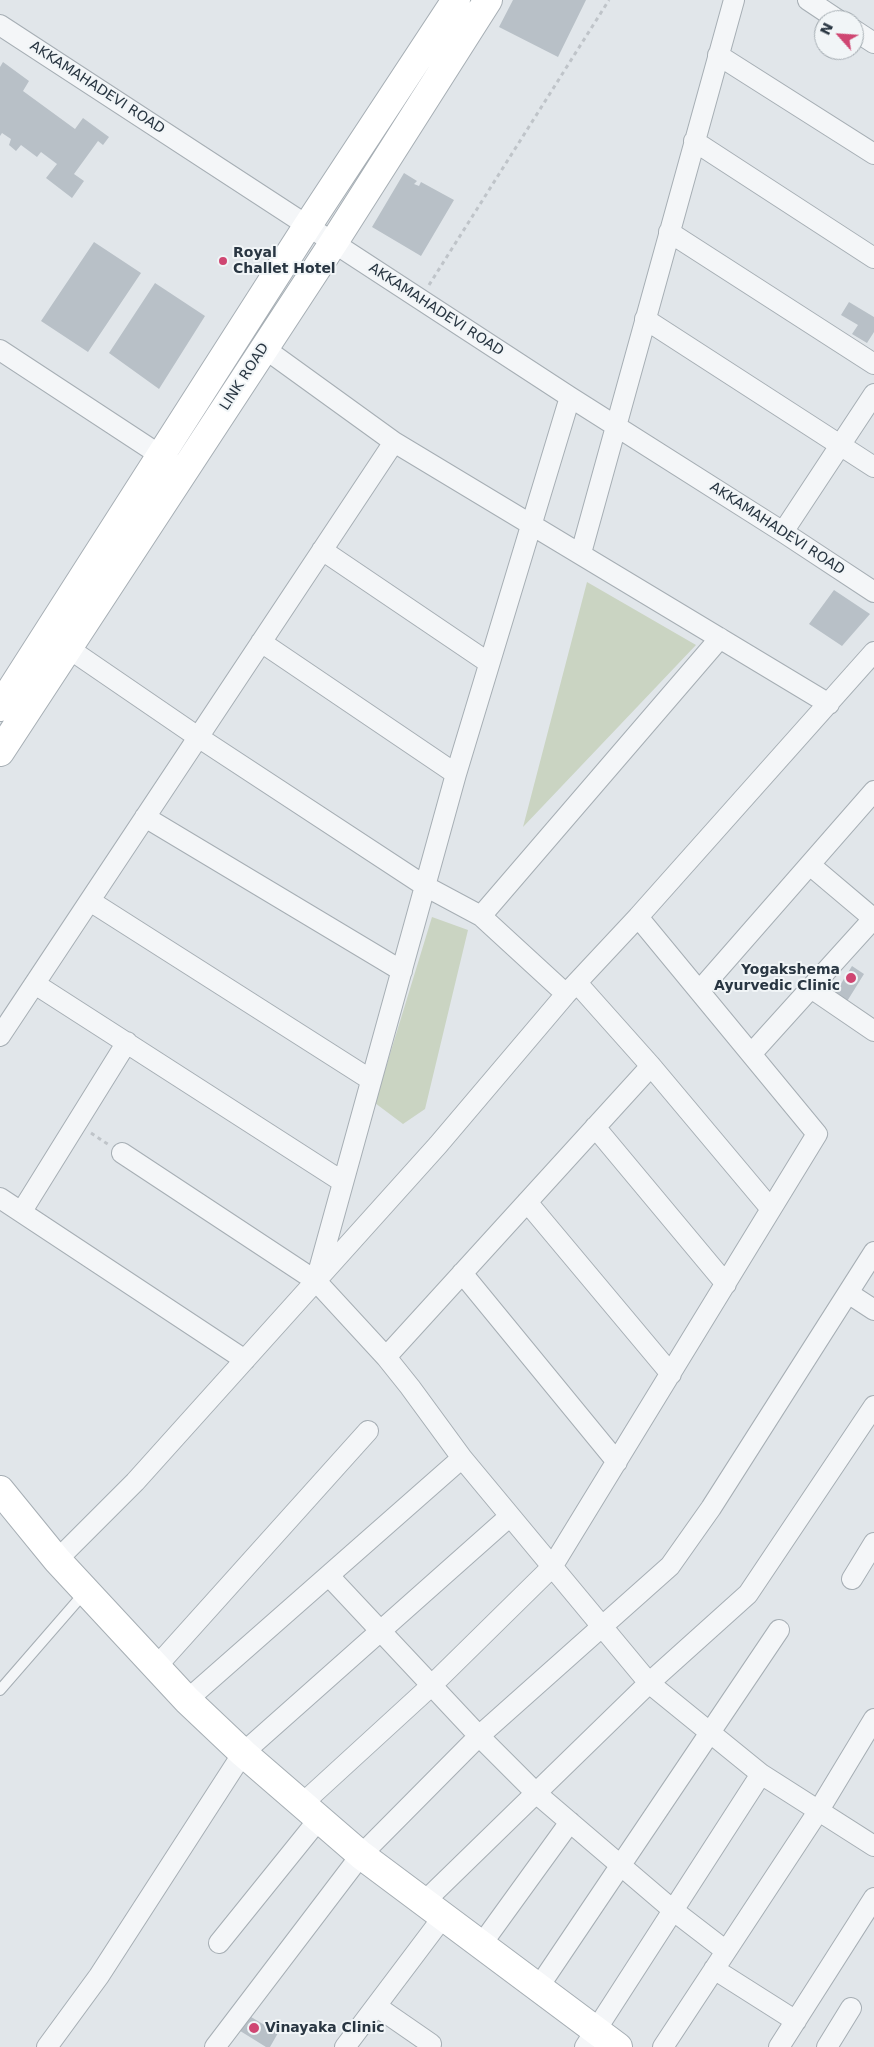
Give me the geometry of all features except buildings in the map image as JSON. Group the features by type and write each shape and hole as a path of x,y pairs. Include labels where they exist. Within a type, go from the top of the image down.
{"main road":[{"path":"4,692 161,455 308,225 456,0"},
{"name":"LINK ROAD","path":"0,752 334,242 488,0"},
{"path":"0,1490 57,1560 187,1700 243,1753 360,1855 538,1988 600,2042"}],"street":[{"path":"581,553 734,0"},
{"path":"808,0 823,10"},
{"name":"AKKAMAHADEVI ROAD","path":"0,25 616,427 783,532 874,592"},
{"path":"718,55 874,154"},
{"path":"694,141 874,258"},
{"path":"669,232 874,364"},
{"path":"645,319 874,467"},
{"path":"264,348 394,442 829,704"},
{"path":"0,350 184,471"},
{"path":"783,532 874,394"},
{"path":"316,1281 456,774 570,397"},
{"path":"0,1036 394,442"},
{"path":"322,550 489,664"},
{"path":"481,916 720,638"},
{"path":"261,642 456,774"},
{"path":"68,648 198,737 425,886 481,916 571,988 651,1066 771,1209"},
{"path":"57,1560 134,1482 245,1360 438,1145 571,988 638,917 874,652"},
{"path":"700,990 874,791"},
{"path":"145,817 402,971"},
{"path":"752,1053 874,918 810,865"},
{"path":"90,901 371,1080"},
{"path":"220,1943 310,1812 432,1685 552,1567 818,1134 638,917"},
{"path":"34,984 343,1182"},
{"path":"811,988 874,1031"},
{"path":"22,1211 127,1042"},
{"path":"386,1358 651,1066"},
{"path":"596,1127 726,1284"},
{"path":"122,1153 316,1281 386,1358 410,1387 462,1458 649,1683 761,1774 874,1846"},
{"path":"0,1198 245,1360"},
{"path":"526,1202 670,1374"},
{"path":"215,2047 360,1855 479,1736 670,1566 711,1508 874,1252"},
{"path":"462,1273 617,1462"},
{"path":"848,1293 874,1310"},
{"path":"345,2047 376,2006 434,1910 536,1794 649,1683 748,1594 874,1406"},
{"path":"156,1667 368,1431"},
{"path":"187,1700 462,1458"},
{"path":"48,2047 99,1976 243,1753 510,1516"},
{"path":"852,1579 874,1543"},
{"path":"329,1576 536,1794 674,1911 726,1951"},
{"path":"538,1988 779,1630"},
{"path":"663,2047 819,1810 874,1719"},
{"path":"600,2042 674,1911 761,1774"},
{"path":"481,1945 570,1822"},
{"path":"783,2046 796,2021 874,1898"},
{"path":"714,1969 796,2021"},
{"path":"376,2006 431,2044 428,2047"},
{"path":"826,2047 851,2008"}],"lane":[{"path":"0,1690 87,1591"}],"path":[{"path":"420,299 609,0"},
{"path":"76,1123 122,1153"}],"green space":[{"path":"587,582 696,645 523,827"},
{"path":"432,917 468,930 425,1109 403,1124 375,1103"}],"place":[{"name":"Royal Challet Hotel","path":"223,261"},
{"name":"Yogakshema Ayurvedic Clinic","path":"851,978"},
{"name":"Vinayaka Clinic","path":"254,2028"}]}
